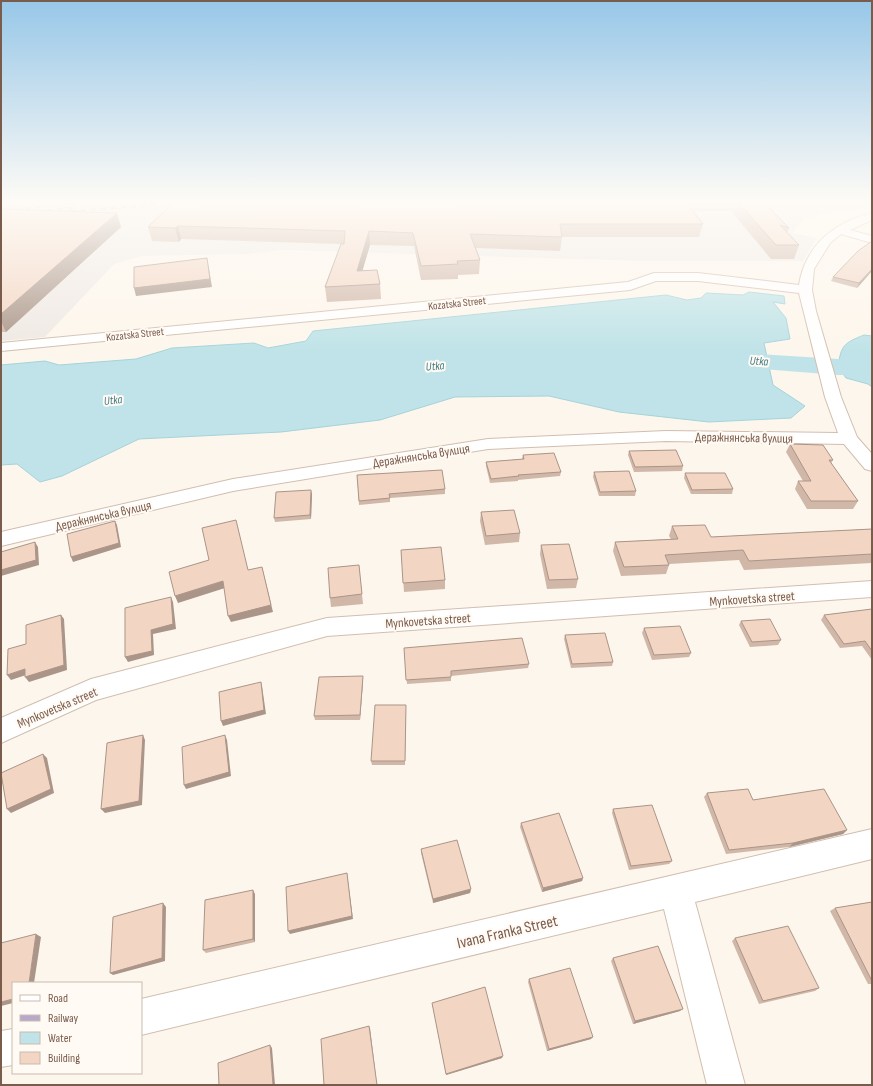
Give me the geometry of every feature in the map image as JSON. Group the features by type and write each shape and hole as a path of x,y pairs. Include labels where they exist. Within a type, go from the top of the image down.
{"street":[{"path":"819,252 808,268 805,290 809,311 834,397 850,439 872,465"},
{"name":"Kozatska Street","path":"1,347 630,286 654,277 698,277 805,290"},
{"name":"Деражнянська вулиця","path":"1,539 233,485 488,444 666,436 850,439"},
{"name":"Mynkovetska street","path":"1,731 91,690 327,627 872,590"},
{"name":"Ivana Franka Street","path":"142,1017 872,844"},
{"path":"676,891 726,1085"},
{"path":"1,1049 12,1047"}],"shaded area":[{"path":"1,252 268,252 247,254 141,256 114,264 45,337 1,341"},
{"path":"338,252 809,252 803,261 643,261"}],"water":[{"path":"749,292 784,296 785,304 773,302 786,318 790,339 764,343 773,385 805,406 791,418 709,422 619,412 549,396 455,397 380,420 281,432 139,439 62,476 40,482 17,464 1,465 1,365 45,361 59,365 136,359 172,348 254,343 268,348 306,341 313,331 666,295 687,300 701,298 706,293 743,295"},
{"path":"864,335 872,336 872,387 868,384 846,378 838,367 842,349 852,340"}],"building":[{"path":"1,252 73,252 1,314"},
{"path":"338,252 363,252 357,271 377,270 380,284 325,287"},
{"path":"418,252 477,252 480,260 457,261 458,264 421,266"},
{"path":"857,252 872,252 872,269 859,283 833,277"},
{"path":"207,258 210,279 134,288 134,267"},
{"path":"790,444 823,445 833,460 829,460 858,501 811,501 798,481 811,481"},
{"path":"676,450 683,466 635,467 629,451"},
{"path":"554,453 561,472 518,475 519,476 491,479 486,462 524,459 523,455"},
{"path":"442,470 445,489 389,494 390,498 359,501 357,475"},
{"path":"629,471 636,491 600,492 594,472"},
{"path":"685,473 725,473 733,489 692,490"},
{"path":"311,490 310,515 274,518 276,492"},
{"path":"514,510 520,533 486,536 481,512"},
{"path":"236,520 248,570 262,567 271,605 228,616 223,581 175,596 169,572 209,560 202,528"},
{"path":"115,521 119,543 71,557 67,534"},
{"path":"705,525 711,537 872,529 872,554 749,561 743,550 665,555 669,565 624,567 615,542 678,539 672,526"},
{"path":"35,542 36,560 1,570 1,552"},
{"path":"569,544 578,579 549,580 541,545"},
{"path":"441,547 445,580 403,583 401,550"},
{"path":"359,565 362,594 330,598 328,568"},
{"path":"171,597 173,624 151,630 152,651 125,657 125,608"},
{"path":"872,609 872,651 865,641 844,644 824,615"},
{"path":"61,615 64,665 25,677 25,669 7,675 8,649 26,644 26,625"},
{"path":"770,619 781,640 752,642 741,621"},
{"path":"680,626 691,653 654,655 644,628"},
{"path":"605,633 613,662 572,664 565,635"},
{"path":"522,638 529,664 451,671 451,677 406,680 404,648"},
{"path":"363,676 360,715 314,716 319,677"},
{"path":"261,682 264,710 221,721 219,692"},
{"path":"375,705 406,705 405,761 371,761"},
{"path":"143,735 139,801 101,809 107,743"},
{"path":"225,735 229,772 184,785 182,747"},
{"path":"43,754 51,789 7,809 1,773"},
{"path":"748,789 753,800 824,789 847,830 793,843 729,850 707,793"},
{"path":"652,805 672,861 631,866 613,809"},
{"path":"559,813 583,878 543,888 521,823"},
{"path":"457,840 471,889 433,899 421,849"},
{"path":"347,873 352,916 288,931 286,887"},
{"path":"253,890 253,939 203,950 205,900"},
{"path":"872,902 872,981 835,908"},
{"path":"163,903 162,958 110,973 113,917"},
{"path":"788,926 819,988 763,1001 735,938"},
{"path":"36,934 29,982 12,982 12,999 1,1002 1,943"},
{"path":"658,946 683,1009 635,1021 613,958"},
{"path":"570,968 593,1037 549,1049 529,979"},
{"path":"485,987 503,1056 446,1074 432,1003"},
{"path":"369,1026 377,1085 324,1085 321,1039"},
{"path":"270,1045 273,1085 219,1085 218,1063"}],"waterway":[{"name":"Utka","path":"723,359 838,367 872,367"}]}
